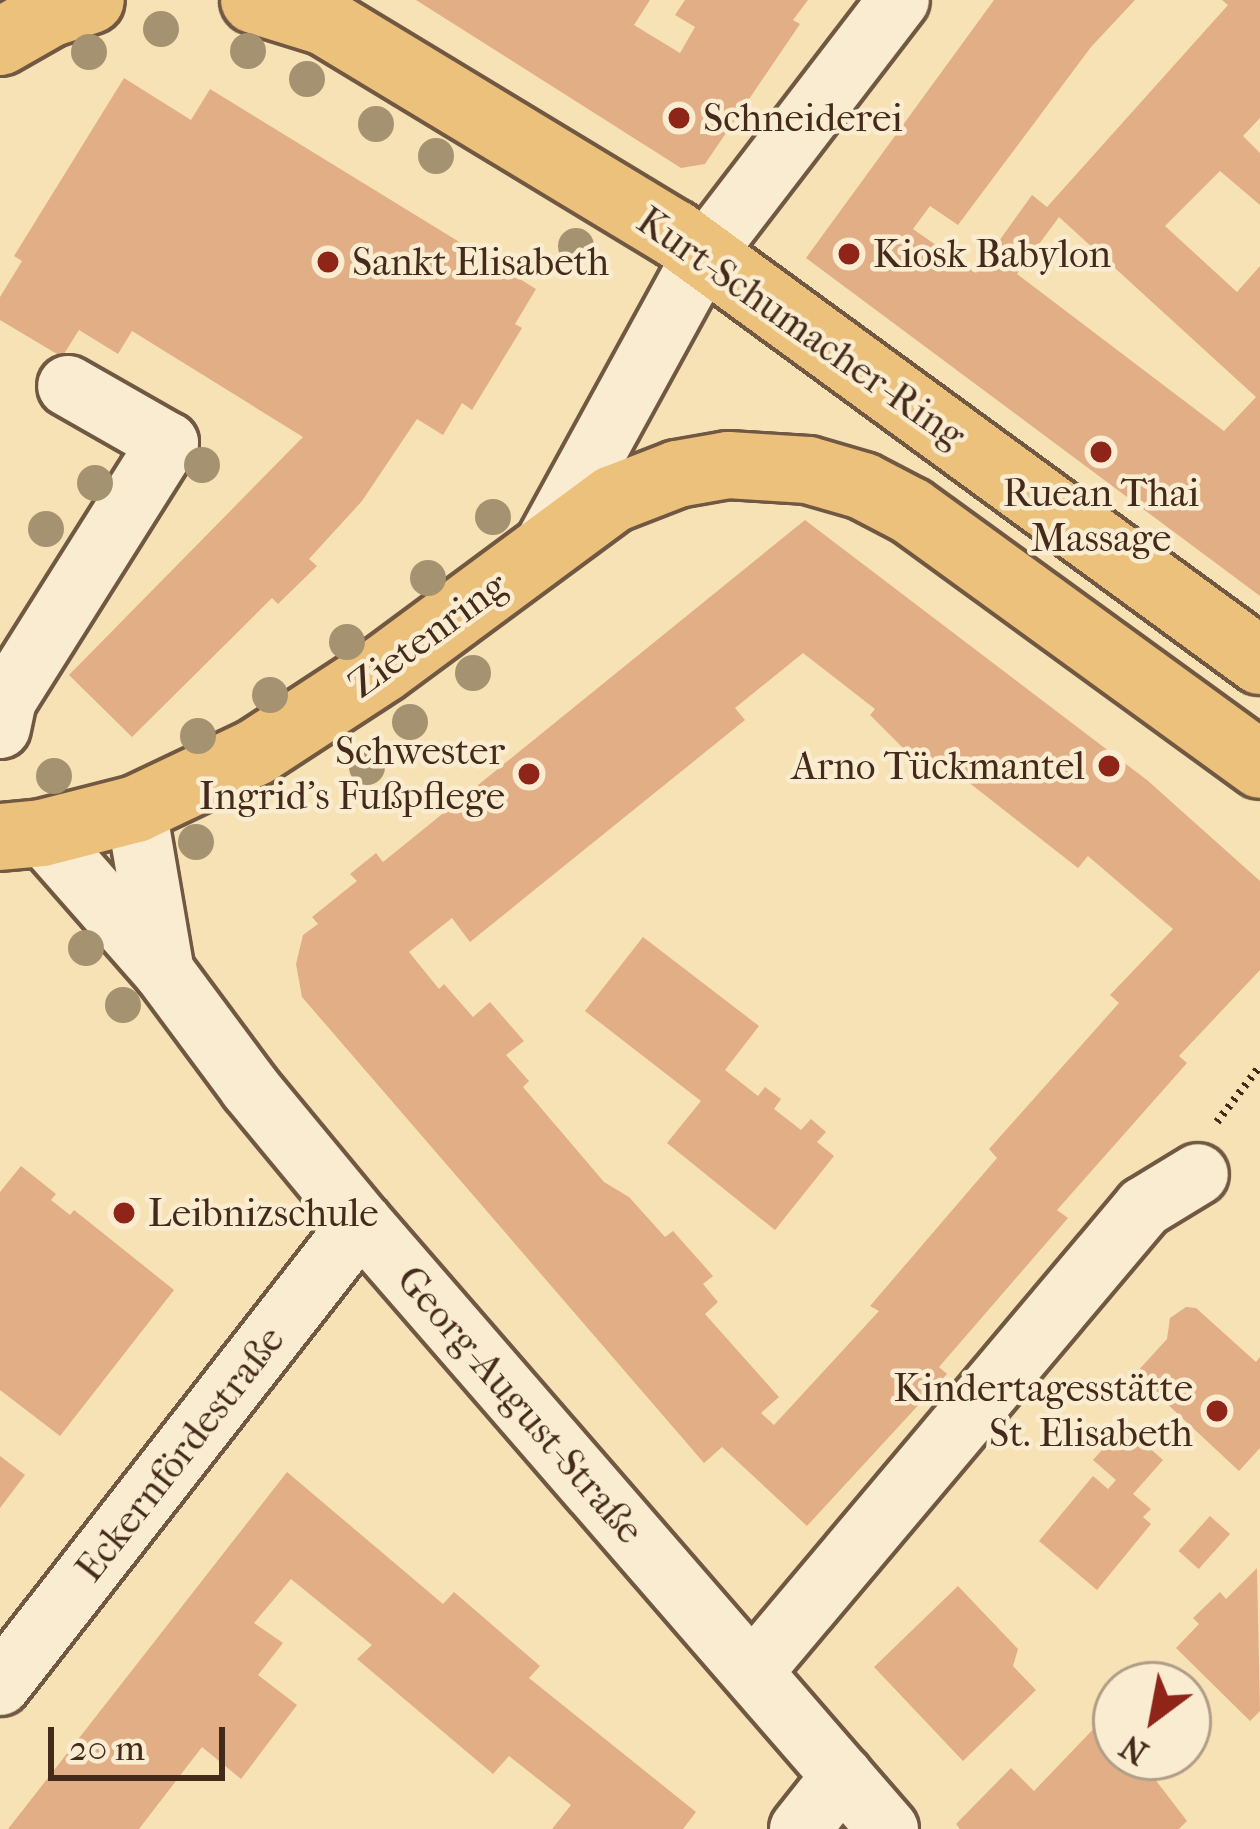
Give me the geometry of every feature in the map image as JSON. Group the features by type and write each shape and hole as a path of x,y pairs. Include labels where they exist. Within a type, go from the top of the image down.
{"main road":[{"path":"10,26 91,0"},
{"name":"Kurt-Schumacher-Ring","path":"254,0 308,11 704,254 1260,661"},
{"path":"542,552 613,499 677,474 770,465 863,486 911,511 993,568 1260,765"},
{"name":"Zietenring","path":"21,835 136,809 307,723 542,552"}],"street":[{"name":"Zietenring","path":"542,552 704,254 899,0"},
{"path":"0,728 5,700 167,443 68,386"},
{"name":"Georg-August-Straße","path":"136,809 164,972"},
{"name":"Georg-August-Straße","path":"21,835 164,972 250,1088 361,1222 888,1829"},
{"path":"753,1671 1144,1208 1198,1174"},
{"name":"Eckernfördestraße","path":"0,1685 361,1222"},
{"path":"800,1829 842,1776"}],"path":[{"path":"1219,1118 1260,1066"}],"building":[{"path":"416,0 650,0 634,25 680,53 695,27 675,15 685,0 808,0 793,20 800,24 705,164 681,168"},
{"path":"994,0 1135,0 1091,47 958,225 930,206 913,229 976,273 1032,195 1047,207 1228,5 1222,0 1260,0 1260,118 1243,136 1260,153 1260,205 1220,171 1165,226 1237,292 1260,266 1260,596 806,258","holes":["1059,217 1256,397 1224,431 1017,274"]},
{"path":"124,78 191,120 210,89 536,289 515,324 522,328 472,410 462,403 443,435 417,419 362,501 309,559 317,566 278,604 272,598 132,737 69,675 303,437 132,331 118,354 79,330 62,357 0,320 0,297 22,261 14,256"},
{"path":"805,520 1147,780 1260,881 1260,970 1179,1056 1187,1063 1057,1210 1068,1218 939,1367 947,1374 807,1526 722,1447 704,1463 302,997 296,964 303,935 318,924 312,917 357,881 350,874 376,853 383,862","holes":["803,653 875,709 870,715 911,756 914,752 929,764 935,756 1078,868 1088,856 1173,929 1110,995 1119,1003 989,1149 997,1158 870,1306 879,1311 774,1425 761,1413 779,1397 705,1314 718,1302 703,1284 713,1276 673,1231 665,1237 629,1197 604,1182 523,1087 529,1081 506,1055 524,1041 490,1002 473,1017 444,984 439,989 409,952 452,918 470,942 745,720 735,708"]},
{"path":"643,937 759,1026 725,1070 758,1096 765,1087 781,1099 774,1109 801,1130 811,1119 826,1132 817,1142 834,1156 775,1230 667,1143 701,1101 585,1011"},
{"path":"21,1166 56,1194 51,1200 70,1215 74,1210 174,1290 60,1436 0,1390 0,1192"},
{"name":"Kindertagesstätte St. Elisabeth","path":"1186,1307 1196,1308 1256,1362 1260,1357 1260,1448 1239,1471 1135,1374 1167,1339 1170,1318"},
{"path":"1124,1425 1163,1460 1133,1494 1151,1509 1143,1517 1151,1524 1097,1590 1039,1541 1093,1476 1108,1489 1116,1480 1093,1460"},
{"path":"0,1456 25,1475 0,1508"},
{"path":"287,1472 443,1604 454,1592 540,1666 529,1678 696,1812 683,1829 552,1829 571,1805 509,1756 493,1774 357,1659 372,1645 291,1579 254,1623 283,1643 258,1675 297,1705 241,1779 202,1747 139,1829 8,1829"},
{"path":"1210,1516 1230,1534 1199,1569 1179,1551"},
{"path":"1257,1568 1260,1711 1250,1721 1212,1684 1212,1661 1189,1661 1176,1648 1199,1624 1193,1618 1220,1592 1226,1599"},
{"path":"958,1586 1018,1649 1013,1666 1036,1690 963,1761 874,1667"},
{"path":"1092,1730 1092,1781 1156,1781 1187,1821 1179,1829 960,1829 956,1824 1011,1768 1034,1791"}],"place":[{"name":"Schneiderei","path":"679,118"},
{"name":"Kiosk Babylon","path":"849,254"},
{"name":"Sankt Elisabeth","path":"328,262"},
{"name":"Ruean Thai Massage","path":"1101,452"},
{"name":"Arno Tückmantel","path":"1109,766"},
{"name":"Schwester Ingrid's Fußpflege","path":"529,774"},
{"name":"Leibnizschule","path":"124,1213"},
{"name":"Kindertagesstätte St. Elisabeth","path":"1217,1411"}]}
